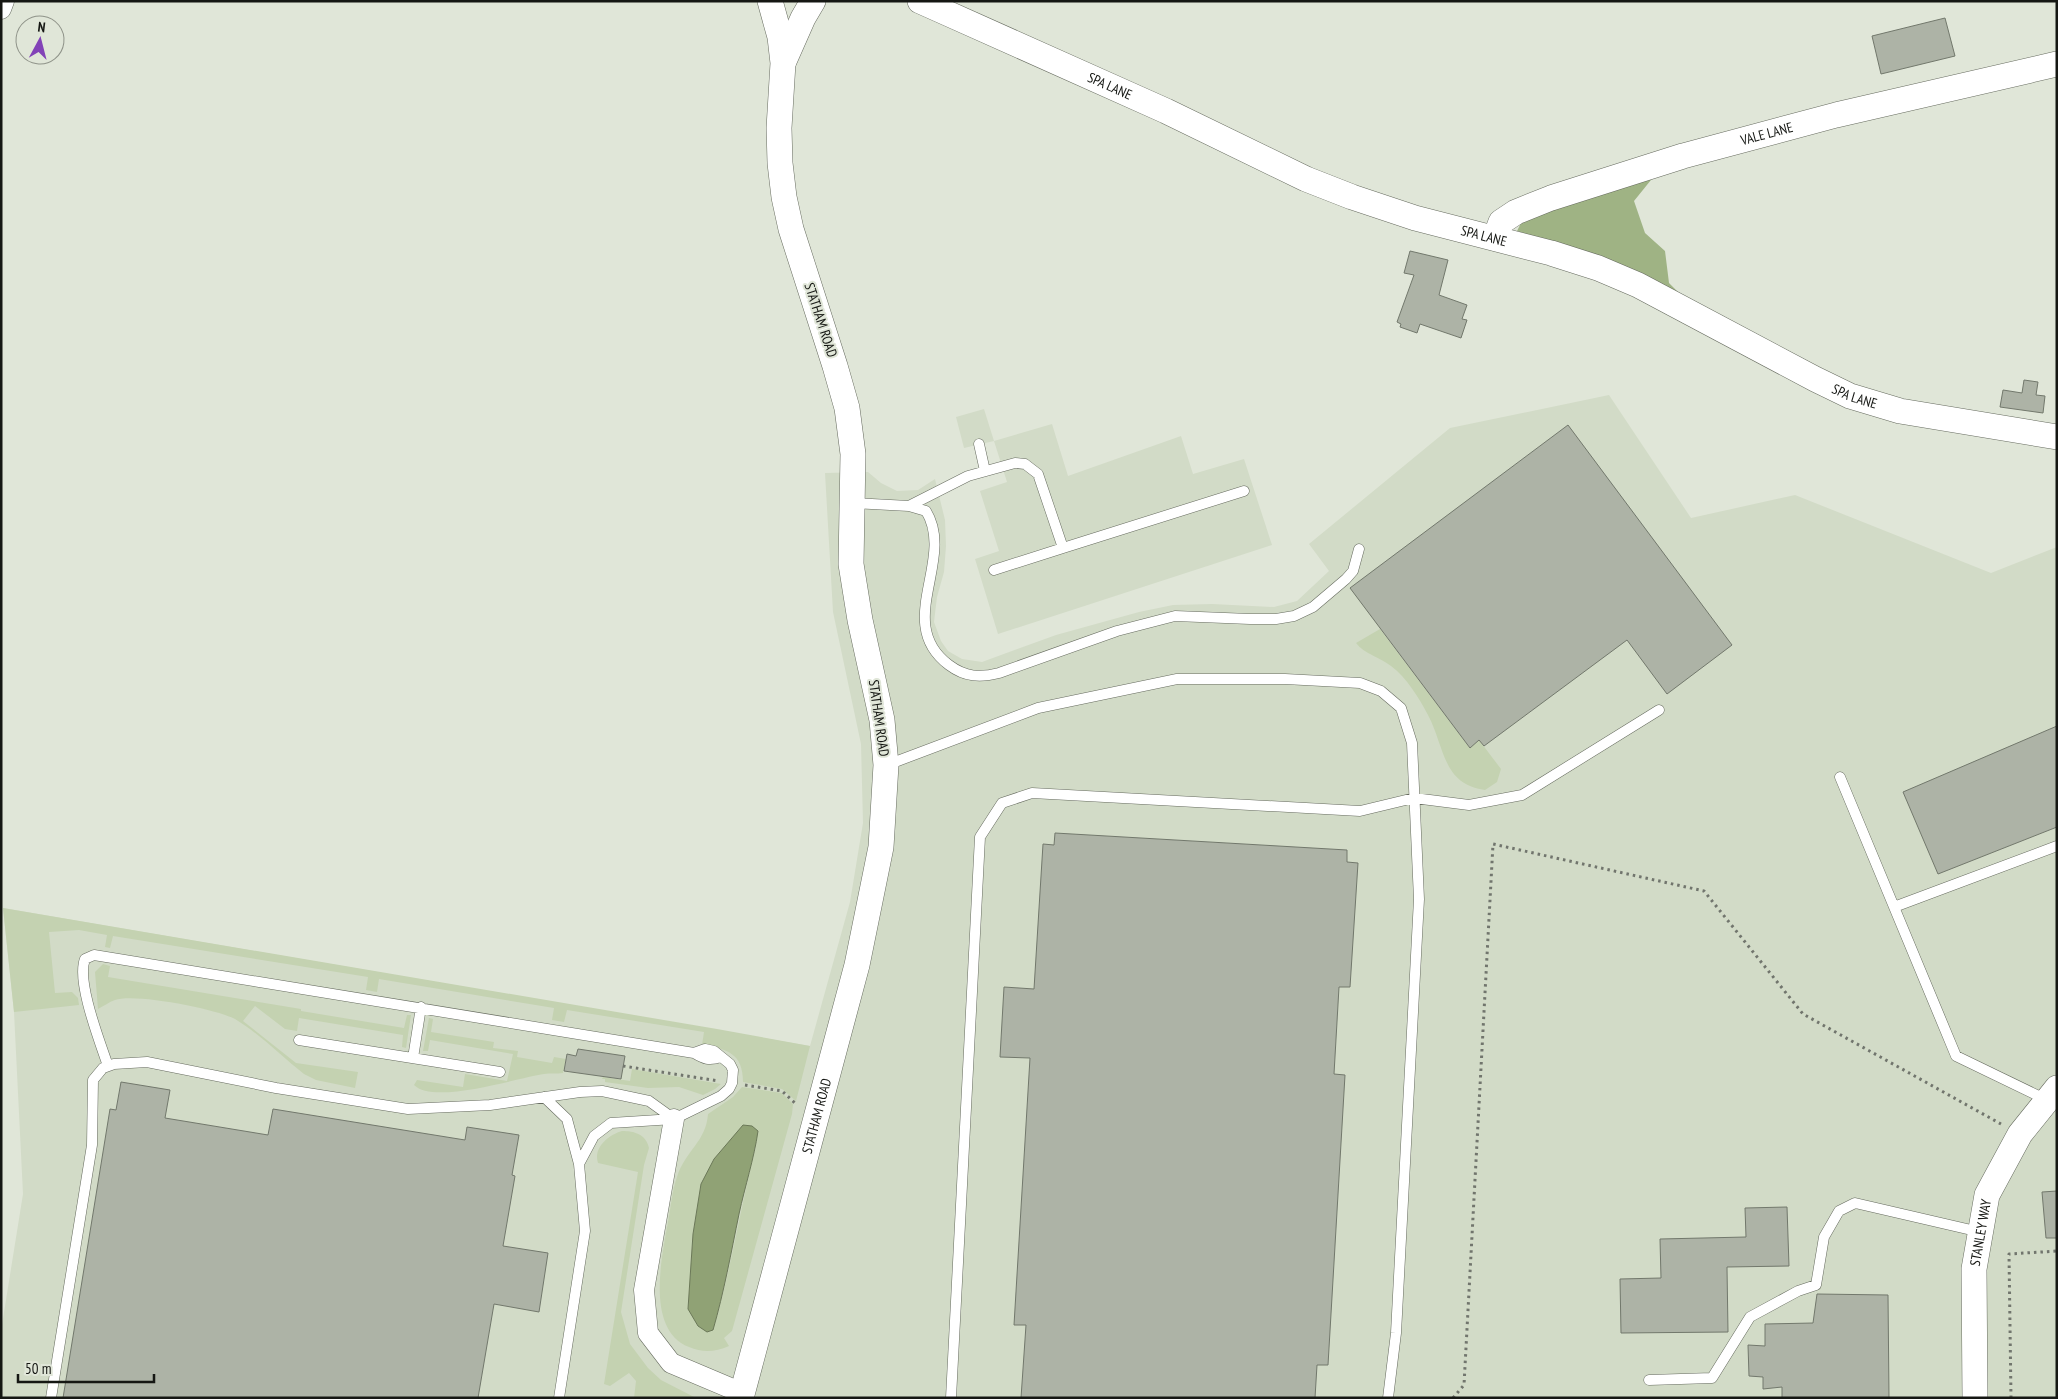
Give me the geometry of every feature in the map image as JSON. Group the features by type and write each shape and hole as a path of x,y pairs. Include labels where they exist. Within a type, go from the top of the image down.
{"street":[{"path":"1,9 4,1"},
{"name":"STATHAM ROAD","path":"741,1395 857,964 881,847 886,765 882,720 850,564 852,454 847,408 836,366 791,229 784,197 780,163 779,128 783,63 780,37 770,1"},
{"name":"STATHAM ROAD","path":"783,63 795,34 813,1"},
{"name":"SPA LANE","path":"920,1 1166,111 1306,179 1382,208 1579,262 1638,285 1850,396 1900,411 2057,437"},
{"name":"VALE LANE","path":"1495,238 1501,222 1524,208 1683,156 1836,115 2057,64"},
{"name":"STANLEY WAY","path":"1976,1398 1974,1269 1987,1196 2020,1134 2052,1094"},
{"path":"674,1119 644,1290 648,1333 671,1363 741,1395"}],"lane":[{"path":"979,444 985,471"},
{"path":"909,506 968,476 1015,463 1025,464 1038,474 1063,548"},
{"path":"994,570 1244,491"},
{"path":"852,503 909,506 926,511 933,526 934,551 924,606 926,632 942,660 970,676 984,677 999,673 1117,632 1175,616 1250,619 1276,619 1294,616 1313,608 1346,579 1353,571 1359,549"},
{"path":"886,765 1038,708 1177,679 1285,679 1360,683 1381,691 1401,708 1412,743 1419,899 1396,1333 1388,1398"},
{"path":"951,1398 980,837 1002,803 1032,793 1360,811 1414,798 1468,805 1522,795 1659,710"},
{"path":"1840,777 1956,1056 2052,1094"},
{"path":"1894,907 2057,846"},
{"path":"108,1066 88,1004 82,967 85,958 94,955 694,1053 705,1049 714,1051 730,1064 733,1070 732,1083 722,1096 674,1119 611,1122 594,1136 579,1164"},
{"path":"413,1058 421,1008"},
{"path":"299,1040 500,1072"},
{"path":"51,1398 92,1145 94,1080 103,1068 125,1063 147,1062 276,1088 408,1109 490,1105 580,1092 602,1091 649,1101 674,1119"},
{"path":"544,1097 567,1119 579,1164 585,1231 559,1398"},
{"path":"1649,1380 1712,1378 1750,1317 1798,1291 1816,1285 1824,1237 1839,1211 1855,1203 1981,1232"}],"path":[{"path":"1453,1398 1464,1385 1492,844 1704,891 1803,1014 2020,1134"},
{"path":"623,1066 782,1091 795,1103"},
{"path":"2011,1398 2009,1254 2057,1251"}],"shaded area":[{"path":"1655,175 1634,201 1645,233 1665,251 1669,283 1678,292 1567,248 1517,231 1522,221"},
{"path":"1609,395 1691,518 1795,495 1991,573 2057,547 2057,1398 1,1398 1,1331 23,1194 14,1012 3,908 810,1046 850,902 863,823 861,744 833,612 825,473 868,472 881,483 897,491 918,490 935,479 945,520 946,546 944,572 937,597 934,622 941,641 948,651 962,659 982,662 1056,635 1139,612 1173,605 1212,604 1274,607 1297,601 1329,571 1309,544 1450,428"},
{"path":"984,409 994,441 964,448 956,417"},
{"path":"1052,424 1068,476 1181,436 1193,474 1244,459 1272,545 998,634 975,559 999,551 980,491 1007,482 994,441"},
{"path":"1380,629 1469,747 1479,740 1501,769 1497,782 1485,790 1460,780 1453,772 1442,751 1434,727 1412,689 1391,666 1363,650 1356,643"},
{"path":"3,908 810,1046 796,1101 782,1089 743,1082 740,1065 732,1054 719,1048 702,1045 704,1032 567,1010 564,1022 552,1020 554,1008 379,979 377,992 366,990 368,977 113,936 110,948 105,947 107,935 79,930 49,932 55,993 72,992 78,998 79,1005 14,1012"},
{"path":"103,964 110,966 108,977 301,1009 301,1011 404,1028 407,1015 411,1015 406,1048 402,1047 403,1035 299,1018 297,1031 285,1029 255,1006 243,1021 296,1063 358,1072 355,1088 316,1080 304,1074 244,1025 225,1015 175,1003 125,998 115,1000 98,1009 95,972"},
{"path":"429,1018 433,1019 431,1032 494,1042 493,1048 518,1051 517,1057 552,1063 554,1057 566,1059 563,1073 544,1074 457,1091 439,1092 424,1090 414,1085 417,1080 463,1087 465,1074 507,1081 513,1054 430,1040 428,1051 423,1051"},
{"path":"632,1069 721,1084 703,1095 679,1087 648,1088 605,1082 605,1079 602,1079 603,1077 630,1081"},
{"path":"742,1087 782,1093 793,1104 792,1114 732,1331 724,1338 729,1346 714,1351 704,1351 689,1347 675,1338 666,1325 661,1309 660,1272 675,1182 685,1160 703,1132 708,1114 733,1097","holes":["756,1147 725,1285 713,1330 688,1309 693,1234 701,1184"]},
{"path":"743,1125 752,1126 758,1131 717,1316 713,1330 707,1332 698,1326 688,1309 693,1234 701,1184 714,1159"},
{"path":"622,1131 639,1134 645,1139 649,1148 644,1165 621,1312 630,1344 648,1368 661,1380 696,1398 634,1398 636,1381 629,1373 610,1386 604,1384 638,1172 598,1163 597,1157 603,1143"}],"building":[{"path":"1945,18 1955,56 1881,74 1872,36"},
{"path":"1410,251 1448,260 1439,295 1467,305 1462,319 1467,320 1461,338 1420,324 1417,333 1400,327 1401,324 1397,322 1414,275 1404,273"},
{"path":"2024,380 2038,382 2036,395 2045,396 2043,413 2000,407 2003,390 2022,393"},
{"path":"1568,425 1732,645 1667,694 1627,640 1484,746 1479,740 1470,748 1350,588"},
{"path":"2057,726 2057,827 1938,874 1903,792"},
{"path":"1055,833 1347,850 1347,862 1358,863 1350,987 1339,987 1334,1074 1345,1075 1328,1365 1317,1365 1315,1398 1021,1398 1026,1325 1014,1325 1030,1058 1000,1057 1004,987 1034,989 1043,844 1054,845"},
{"path":"578,1049 625,1056 621,1079 564,1071 567,1054 576,1056"},
{"path":"121,1082 170,1090 165,1118 268,1135 273,1109 465,1140 467,1127 519,1135 512,1175 515,1176 503,1246 548,1253 539,1312 494,1304 478,1398 63,1398 110,1109 116,1110"},
{"path":"2057,1191 2057,1238 2046,1238 2042,1192"},
{"path":"1787,1207 1789,1266 1727,1267 1728,1332 1621,1333 1620,1279 1661,1278 1660,1239 1746,1237 1745,1208"},
{"path":"1817,1294 1888,1295 1889,1398 1782,1398 1782,1387 1763,1389 1763,1377 1749,1376 1748,1345 1765,1346 1765,1324 1813,1323"}]}
